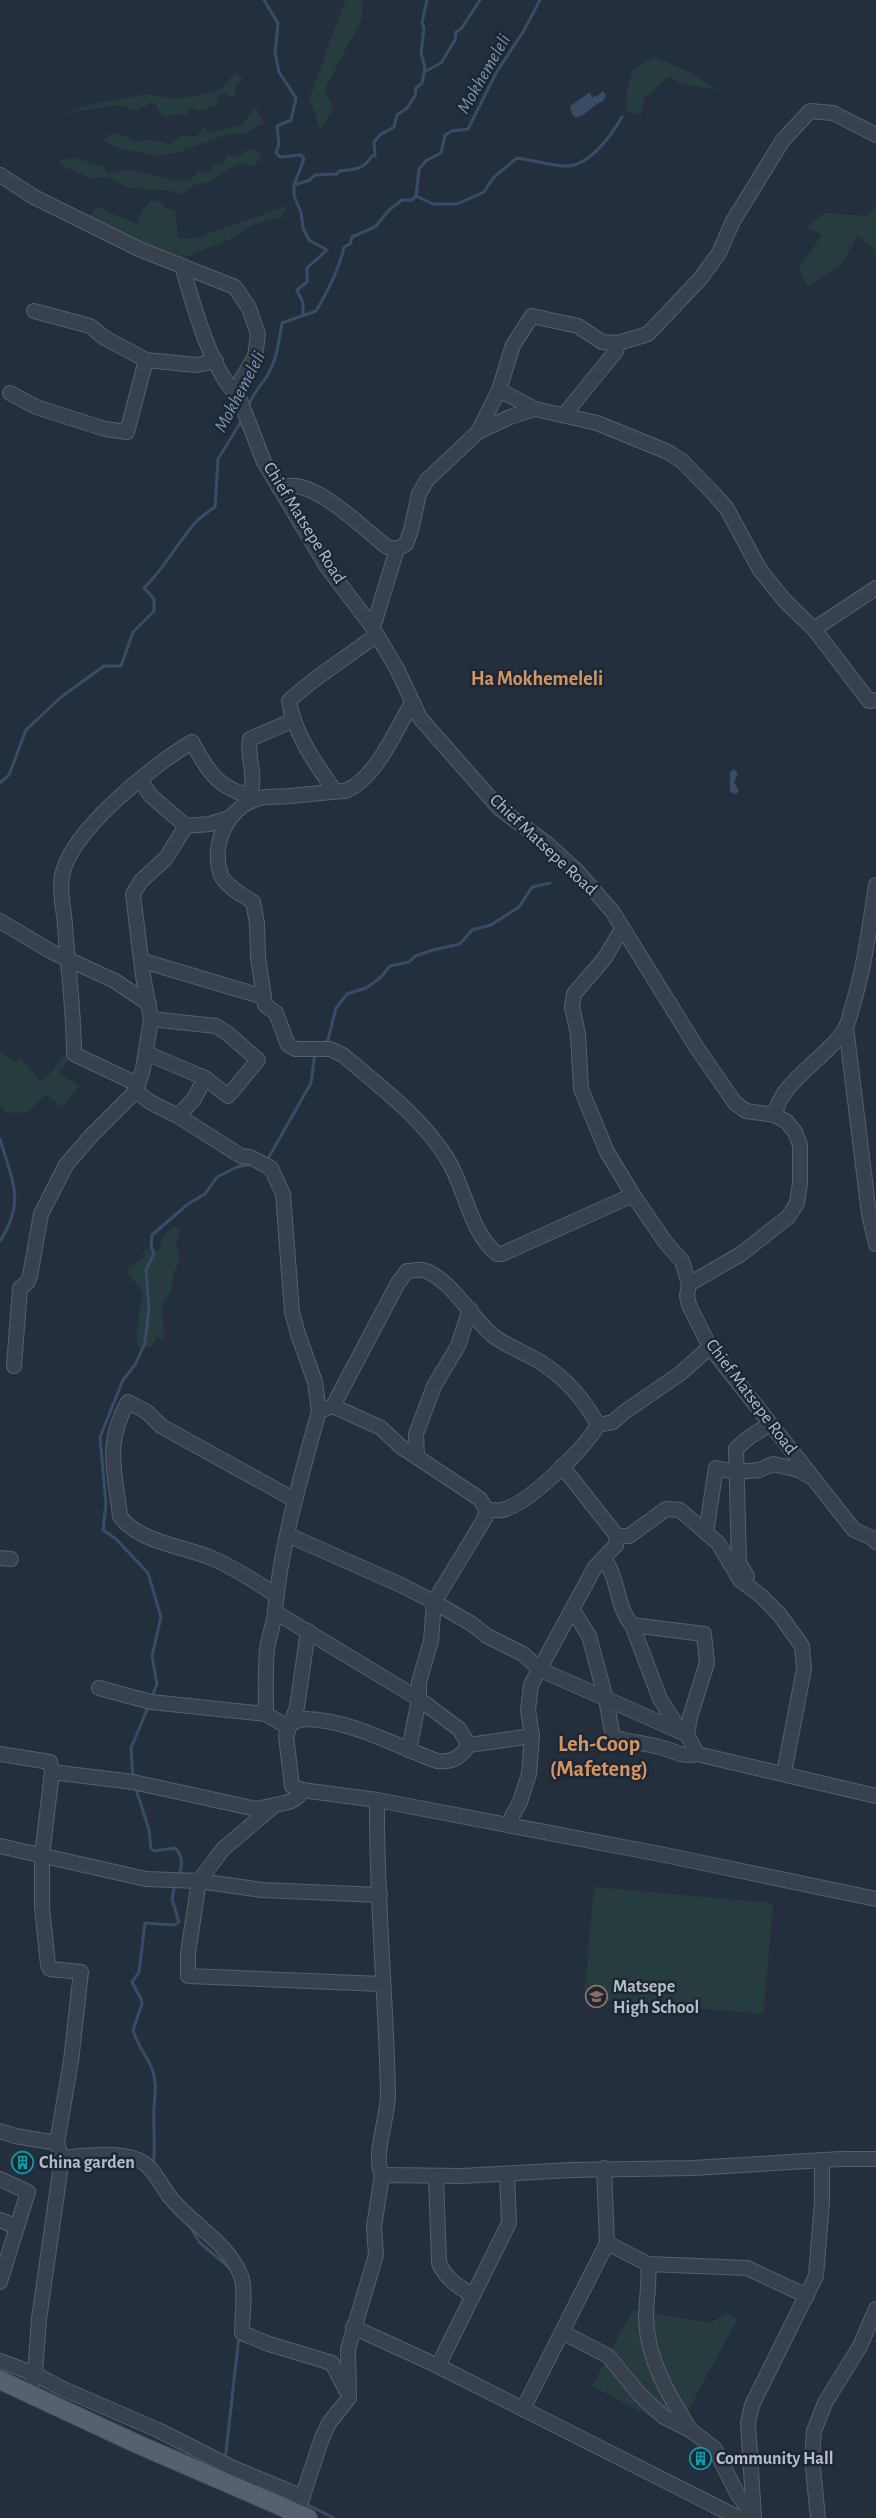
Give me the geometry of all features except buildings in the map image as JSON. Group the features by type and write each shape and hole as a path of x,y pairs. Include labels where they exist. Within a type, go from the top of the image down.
{"main road":[{"path":"0,2380 29,2394 303,2509"}],"street":[{"path":"478,432 499,390 513,345 532,316 578,326 602,342 618,343 648,334 700,279 719,253 733,221 782,140 810,111 833,113 876,135"},
{"path":"0,175 34,196 139,249 235,287 249,308 258,334 255,358 240,380 238,395"},
{"name":"Chief Matsepe Road","path":"182,266 206,340 228,387 238,395 264,462 327,566 374,630 397,669 420,718 499,808 546,843 577,871 612,911 679,1016 697,1048 735,1103 746,1111 775,1115"},
{"path":"34,311 90,326 105,338 146,360 196,365 216,362"},
{"path":"564,415 616,351 618,343"},
{"path":"10,392 36,407 105,429 127,432 146,360"},
{"path":"499,390 535,409 606,426 668,452 682,461 727,509 760,570 785,601 814,630 869,701 876,700"},
{"path":"279,488 295,486 312,491 341,510 387,547 397,549 406,544 419,494 427,480 478,432 510,417 535,409"},
{"path":"335,791 318,768 294,720 289,701 303,687 342,662 374,630 397,549"},
{"path":"814,630 876,588"},
{"path":"266,1714 267,1649 275,1612 275,1594 288,1535 293,1499 319,1411 315,1382 292,1312 283,1194 271,1168 241,1156 178,1116 150,1102 136,1088 74,1054 74,1013 60,890 64,866 74,848 115,800 163,759 192,742 212,776 222,785 238,794 254,797 345,791 356,787 379,759 412,704"},
{"path":"254,797 249,755 250,739 294,720"},
{"path":"140,780 151,796 186,826 210,824 230,818"},
{"path":"254,797 230,818 222,831 219,852 221,876 235,890 253,902 257,923 258,957 266,1005 276,1013 288,1045 296,1049 330,1049 343,1055 417,1119 449,1162 479,1233 496,1254 502,1254 540,1239 633,1195"},
{"path":"14,1366 20,1288 27,1283 30,1276 41,1214 48,1198 75,1153 136,1088 146,1053 151,1019 133,894 141,881 166,858 186,826"},
{"path":"876,885 863,970 846,1027 869,1214 876,1244"},
{"path":"0,921 115,982 149,1004"},
{"name":"Chief Matsepe Road","path":"622,929 604,958 574,994 572,1007 578,1034 581,1089 607,1152 633,1195 666,1243 682,1261 689,1284 686,1296 710,1348 854,1530 872,1538 876,1542"},
{"path":"143,961 247,991 261,997 264,996"},
{"path":"146,1053 205,1078 228,1096 258,1060 228,1033 216,1026 151,1019"},
{"path":"689,1284 741,1254 788,1217 797,1203 800,1183 800,1145 795,1132 787,1122 775,1115 779,1102 795,1082 846,1027"},
{"path":"178,1116 194,1099 205,1078"},
{"path":"334,1406 398,1283 407,1271 422,1270 440,1281 470,1309 492,1334 522,1354 542,1363 567,1384 590,1410 598,1425"},
{"path":"418,1457 416,1434 434,1386 458,1346 470,1309"},
{"path":"486,1509 501,1511 519,1504 562,1466 592,1435 598,1425 613,1422 681,1373 710,1348"},
{"path":"275,1594 215,1559 153,1538 125,1523 120,1516 112,1448 120,1417 128,1402 147,1412 161,1426 293,1499"},
{"path":"319,1411 334,1406 381,1428 400,1446 480,1499 486,1509 485,1518 434,1602 431,1641 419,1682 419,1698 409,1750"},
{"path":"753,1590 739,1563 736,1449 748,1438 770,1424"},
{"path":"706,1532 716,1468 736,1472 759,1470 773,1464 799,1470 814,1479"},
{"path":"512,1826 512,1816 520,1802 529,1774 532,1736 528,1710 531,1686 595,1567 616,1545 617,1536 562,1466"},
{"path":"617,1536 629,1536 666,1509 680,1510 718,1543 740,1580 761,1596 792,1629 802,1646 804,1656 802,1686 784,1773"},
{"path":"288,1535 401,1585 434,1602 472,1624 487,1636 524,1654 541,1670 683,1733"},
{"path":"604,1559 614,1578 625,1617 632,1625 660,1699 697,1754"},
{"path":"572,1609 589,1636 606,1699 613,1737 628,1742 659,1746 686,1757 697,1754 876,1796"},
{"path":"275,1612 419,1698 459,1729 469,1745"},
{"path":"632,1625 704,1634 707,1663 683,1733"},
{"path":"308,1631 297,1707 286,1736 292,1786 302,1790 377,1800 665,1855 876,1899"},
{"path":"99,1688 151,1702 266,1714 284,1725 304,1719 320,1721 354,1729 437,1761 448,1763 461,1756 469,1745 532,1736"},
{"path":"0,1754 50,1762 52,1772 42,1856 42,1907 48,1965 50,1968 81,1972 71,2061 57,2144 62,2158 39,2319 35,2374 29,2394"},
{"path":"52,1772 133,1782 256,1809 290,1802 301,1795 302,1790"},
{"path":"0,2361 35,2374 61,2388 160,2431 233,2468 303,2509 329,2423 349,2398 348,2349 376,2255 374,2227 382,2175 379,2156 388,2093 385,1996 382,1984 377,1800"},
{"path":"275,1805 223,1849 199,1881 188,1953 188,1976 382,1984"},
{"path":"0,1846 146,1879 199,1881 262,1890 380,1895"},
{"path":"0,2131 15,2136 57,2144"},
{"path":"62,2158 122,2156 143,2162 150,2168 171,2199 200,2226 236,2268 242,2284 242,2333 269,2344 332,2363 349,2398"},
{"path":"382,2175 436,2177 604,2168 692,2168 822,2160 876,2159"},
{"path":"754,2517 748,2423 752,2405 816,2276 819,2251 822,2160"},
{"path":"523,2409 607,2243 604,2168"},
{"path":"438,2366 509,2223 507,2174"},
{"path":"436,2177 439,2263 442,2270 454,2283 472,2295"},
{"path":"0,2179 28,2192 1,2279"},
{"path":"0,2220 17,2227"},
{"path":"607,2243 648,2264 747,2268 807,2296"},
{"path":"648,2264 646,2319 649,2348 667,2392 692,2431"},
{"path":"818,2518 812,2458 814,2431 825,2403 860,2346 876,2309"},
{"path":"353,2327 438,2366 739,2518"},
{"path":"562,2332 608,2356 641,2396 664,2417 692,2431 715,2449 738,2495 754,2517"}],"green space":[{"path":"346,0 363,0 361,21 324,90 334,108 320,129 309,98"},
{"path":"655,57 689,72 717,90 681,84 669,76 644,98 641,115 626,111 627,90 633,69"},
{"path":"235,73 243,79 234,87 236,93 232,98 226,93 219,95 216,105 199,111 189,107 188,114 163,116 153,102 136,111 119,105 60,114 100,102 151,94 172,99 195,96 221,89"},
{"path":"256,107 264,123 244,134 228,134 176,153 157,156 121,149 103,141 113,132 136,141 152,140 169,144 183,135 196,137 204,126 208,133 242,125"},
{"path":"248,149 260,151 261,158 253,166 238,164 206,183 195,184 181,195 172,191 129,188 107,177 90,178 60,164 61,160 75,158 104,167 107,173 130,170 175,180 190,181 198,171 211,172 214,163 224,165 227,155 238,157"},
{"path":"152,200 162,202 163,206 175,211 178,238 193,239 289,205 282,217 253,225 228,240 175,261 88,216 97,207 137,224 142,210"},
{"path":"876,207 876,250 858,235 843,262 808,287 799,269 822,235 807,227 825,213 865,216"},
{"path":"0,1051 16,1063 20,1059 41,1081 48,1076 64,1056 68,1060 58,1073 79,1086 62,1107 46,1094 28,1112 7,1113 0,1106"},
{"path":"173,1226 180,1230 176,1246 180,1258 173,1276 171,1291 162,1305 164,1337 162,1340 157,1337 151,1347 138,1347 137,1326 143,1292 128,1274 129,1268 143,1258 144,1249 152,1248 159,1250 163,1238"},
{"path":"594,1887 773,1903 763,2014 584,1998"},
{"path":"633,2310 711,2323 726,2313 737,2320 677,2431 592,2386"}],"water":[{"path":"603,91 606,95 603,101 580,117 576,118 572,114 570,106 590,92 592,99 594,95 596,97"},
{"path":"734,769 738,774 734,782 739,791 736,794 730,792 730,772"}],"waterway":[{"path":"264,0 278,23 275,53 279,72 296,98 291,120 277,126 279,144 276,153 280,157 301,155 304,159 294,185 294,196 301,212 303,228 309,240 327,250 307,268 307,282 297,290 303,303 303,315"},
{"path":"294,185 310,180 315,175 337,174 339,171 361,167 372,156 375,156 374,142 380,135 394,127 397,115 407,108 415,96 416,88 422,83 425,67 421,54 424,28 422,23 427,0"},
{"path":"426,71 441,63 455,40 456,32 461,29 480,0"},
{"name":"Mokhemeleli","path":"248,407 273,364 282,323 316,311 333,280 344,247 350,244 352,237 375,227 389,210 402,200 412,200 416,196 419,169 427,160 441,153 445,135 452,131 468,129 496,73 523,32 540,0"},
{"path":"416,196 433,204 457,204 484,192 493,178 517,158 564,166 582,162 598,149 612,133 622,117"},
{"name":"Mokhemeleli","path":"0,783 9,775 26,730 61,697 104,666 121,666 133,632 154,611 154,599 144,588 158,573 194,524 215,507 218,459 242,420"},
{"path":"321,1044 328,1040 336,1008 347,994 366,988 380,978 390,966 409,962 415,956 433,950 460,944 472,930 491,925 519,907 532,887 550,883"},
{"path":"266,1162 311,1083 315,1053"},
{"name":"Mokhemeleli","path":"0,1139 12,1179 15,1202 13,1214 0,1241"},
{"path":"151,1699 157,1684 152,1656 161,1617 148,1573 116,1539 103,1530 106,1504 100,1437 123,1380 135,1365 145,1343 149,1308 146,1270 154,1254 151,1246 152,1235 188,1204 205,1194 217,1177 237,1167 253,1164"},
{"path":"133,1778 131,1748 149,1705"},
{"path":"135,1786 149,1830 151,1848 154,1851 175,1848 180,1854 181,1861 181,1869 178,1876"},
{"path":"153,2167 155,2079 150,2064 133,2030 142,2004 132,1982 139,1972 145,1923 174,1925 179,1922 172,1899 175,1884"},
{"path":"188,2223 200,2243 231,2269"},
{"path":"225,2461 239,2336"},
{"path":"308,2505 334,2518"}],"place":[{"name":"Matsepe High School","path":"597,1997"},
{"name":"China garden","path":"23,2163"},
{"name":"Community Hall","path":"700,2459"}],"district":[{"name":"Ha Mokhemeleli","path":"537,679"},
{"name":"Leh-Coop (Mafeteng)","path":"599,1756"}]}
